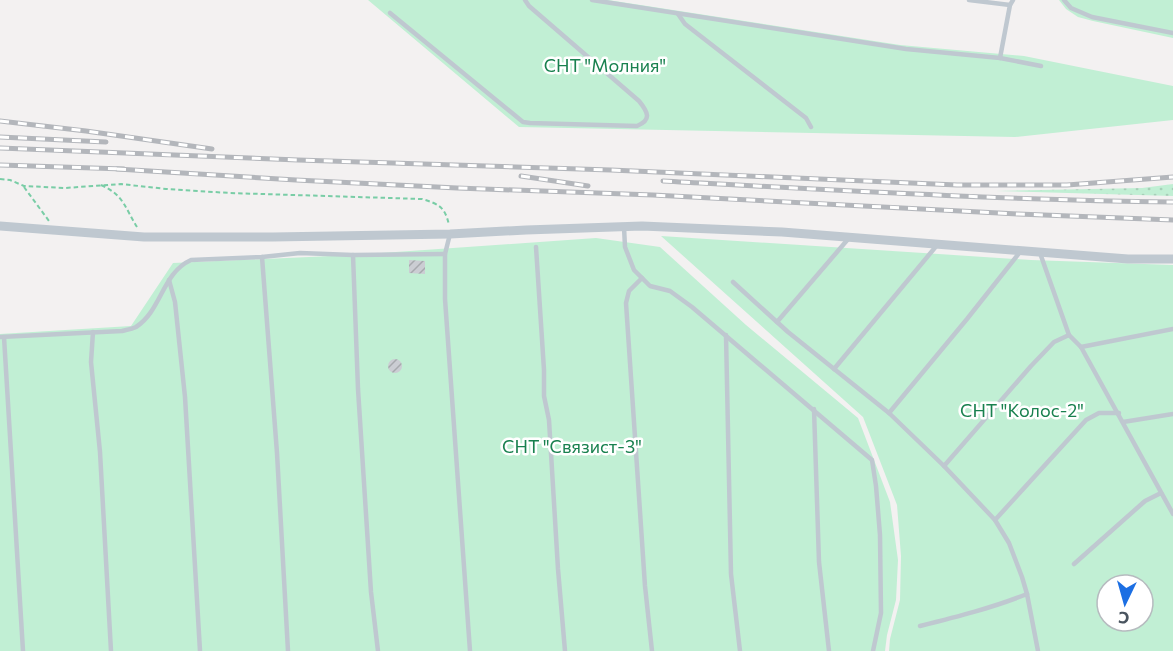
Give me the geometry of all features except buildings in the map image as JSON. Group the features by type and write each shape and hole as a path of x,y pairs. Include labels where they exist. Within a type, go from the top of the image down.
{"street":[{"path":"0,226 144,237 450,234 642,226 782,232 1128,259 1173,259"}],"lane":[{"path":"390,13 523,122 636,126 643,124 647,117 646,110 639,101 529,6 525,0"},
{"path":"591,0 906,49 1000,58 1041,66"},
{"path":"969,0 1011,3 1000,58"},
{"path":"1064,0 1071,8 1092,17 1173,33"},
{"path":"678,14 685,24 806,118 811,127"},
{"path":"624,226 625,247 634,270 650,286 670,291 692,307 872,460 880,535 881,613 873,651"},
{"path":"450,234 445,254 445,299 470,651"},
{"path":"777,322 850,237"},
{"path":"834,369 938,244"},
{"path":"536,247 544,396 549,420 565,651"},
{"path":"889,412 1021,250"},
{"path":"1040,252 1069,335 1081,348 1173,514"},
{"path":"23,651 2,337 122,331 135,328 155,306 173,273 191,260 300,253 445,254"},
{"path":"353,255 358,389 370,580 378,651"},
{"path":"262,257 277,453 288,651"},
{"path":"642,278 629,291 627,303 645,586 652,651"},
{"path":"169,280 175,302 185,397 200,651"},
{"path":"733,282 777,322 889,412 994,520 1009,543 1022,577 1038,651"},
{"path":"1081,348 1173,329"},
{"path":"93,332 91,362 100,452 111,651"},
{"path":"726,335 731,574 740,651"},
{"path":"944,466 1030,366 1054,342 1069,335"},
{"path":"814,410 819,562 829,651"},
{"path":"994,520 1086,420 1099,413 1119,414"},
{"path":"1123,423 1173,414"},
{"path":"1074,564 1145,501 1161,493"},
{"path":"920,626 996,606 1027,594"}],"path":[{"path":"0,179 10,180 24,186 65,188 122,184 230,193 422,199 437,203 445,211 450,234"},
{"path":"101,185 112,190 122,199 144,237"},
{"path":"24,186 49,222 60,231"}],"green space":[{"name":"СНТ \"Молния\"","path":"368,0 608,0 900,45 1024,56 1173,86 1173,120 1015,137 519,127"},
{"path":"1059,0 1173,0 1173,38 1078,17 1066,9"},
{"path":"1173,184 1173,196 996,191 1142,188"},
{"name":"СНТ \"Колос-2\"","path":"661,236 1031,260 1173,265 1173,651 889,651 900,600 901,556 897,505 863,417"},
{"name":"СНТ \"Связист-3\"","path":"596,238 660,247 746,325 858,418 890,502 898,560 896,600 885,651 0,651 0,334 131,326 173,263 353,255"}],"railway":[{"path":"0,121 212,149"},
{"path":"0,137 106,142"},
{"path":"0,148 957,185 1067,185 1173,177"},
{"path":"0,165 124,169"},
{"path":"117,169 457,188 1173,220"},
{"path":"521,176 588,186"},
{"path":"663,181 982,197 1173,202"}]}
